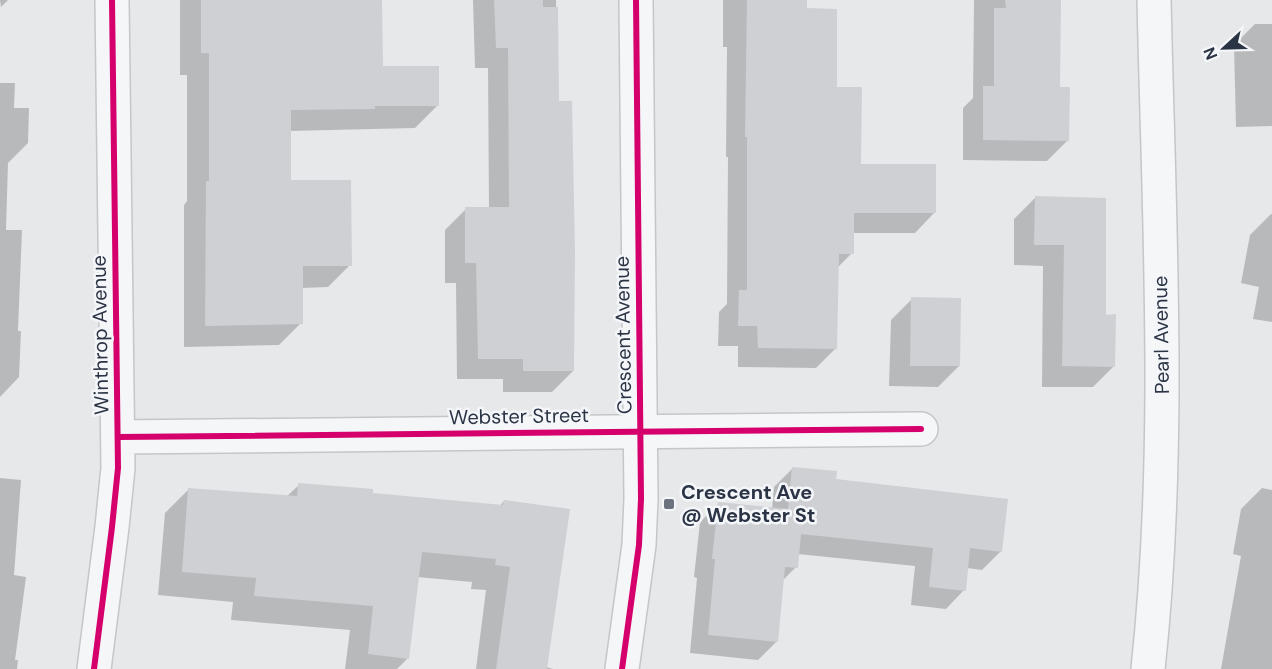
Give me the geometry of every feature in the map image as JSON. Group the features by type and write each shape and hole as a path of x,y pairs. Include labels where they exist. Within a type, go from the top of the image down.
{"street":[{"name":"Winthrop Avenue","path":"94,669 114,506 118,437 112,0"},
{"name":"Crescent Avenue","path":"622,669 639,545 641,499 636,0"},
{"name":"Pearl Avenue","path":"1148,669 1156,570 1161,434 1154,0"},
{"name":"Webster Street","path":"118,437 921,429"}],"building":[{"path":"201,0 382,0 383,66 439,66 439,106 291,110 291,180 351,180 352,266 303,266 303,324 205,326 206,181 209,181 209,53 201,53"},
{"path":"494,0 543,0 543,7 558,7 559,101 572,101 575,252 574,371 523,371 523,359 478,359 476,263 465,263 465,207 509,207 508,48 496,48"},
{"path":"747,0 807,0 807,8 837,9 837,87 862,87 861,164 936,164 936,213 854,213 854,254 839,254 837,349 758,348 757,326 738,326 739,290 747,290 747,137 745,137"},
{"path":"1005,0 1061,0 1060,87 1070,87 1069,141 983,140 983,86 994,86 994,8 1006,8"},
{"path":"1035,196 1106,198 1106,315 1116,314 1115,367 1062,366 1064,245 1034,245"},
{"path":"911,297 961,298 960,366 910,366"},
{"path":"792,467 837,471 836,479 1008,499 1002,552 970,548 966,591 929,587 933,548 801,534 798,568 785,567 778,642 708,635 718,502 788,509"},
{"path":"298,483 373,489 373,493 503,505 504,500 570,509 547,669 496,669 510,567 495,565 496,559 422,552 409,659 368,654 373,606 254,596 256,578 182,572 188,488 297,496"}],"cycle path":[{"path":"94,669 118,468 112,0"},
{"path":"622,669 639,545 641,499 636,0"},
{"path":"118,437 921,429"}],"place":[{"name":"Crescent Ave @ Webster St","path":"669,504"}]}
